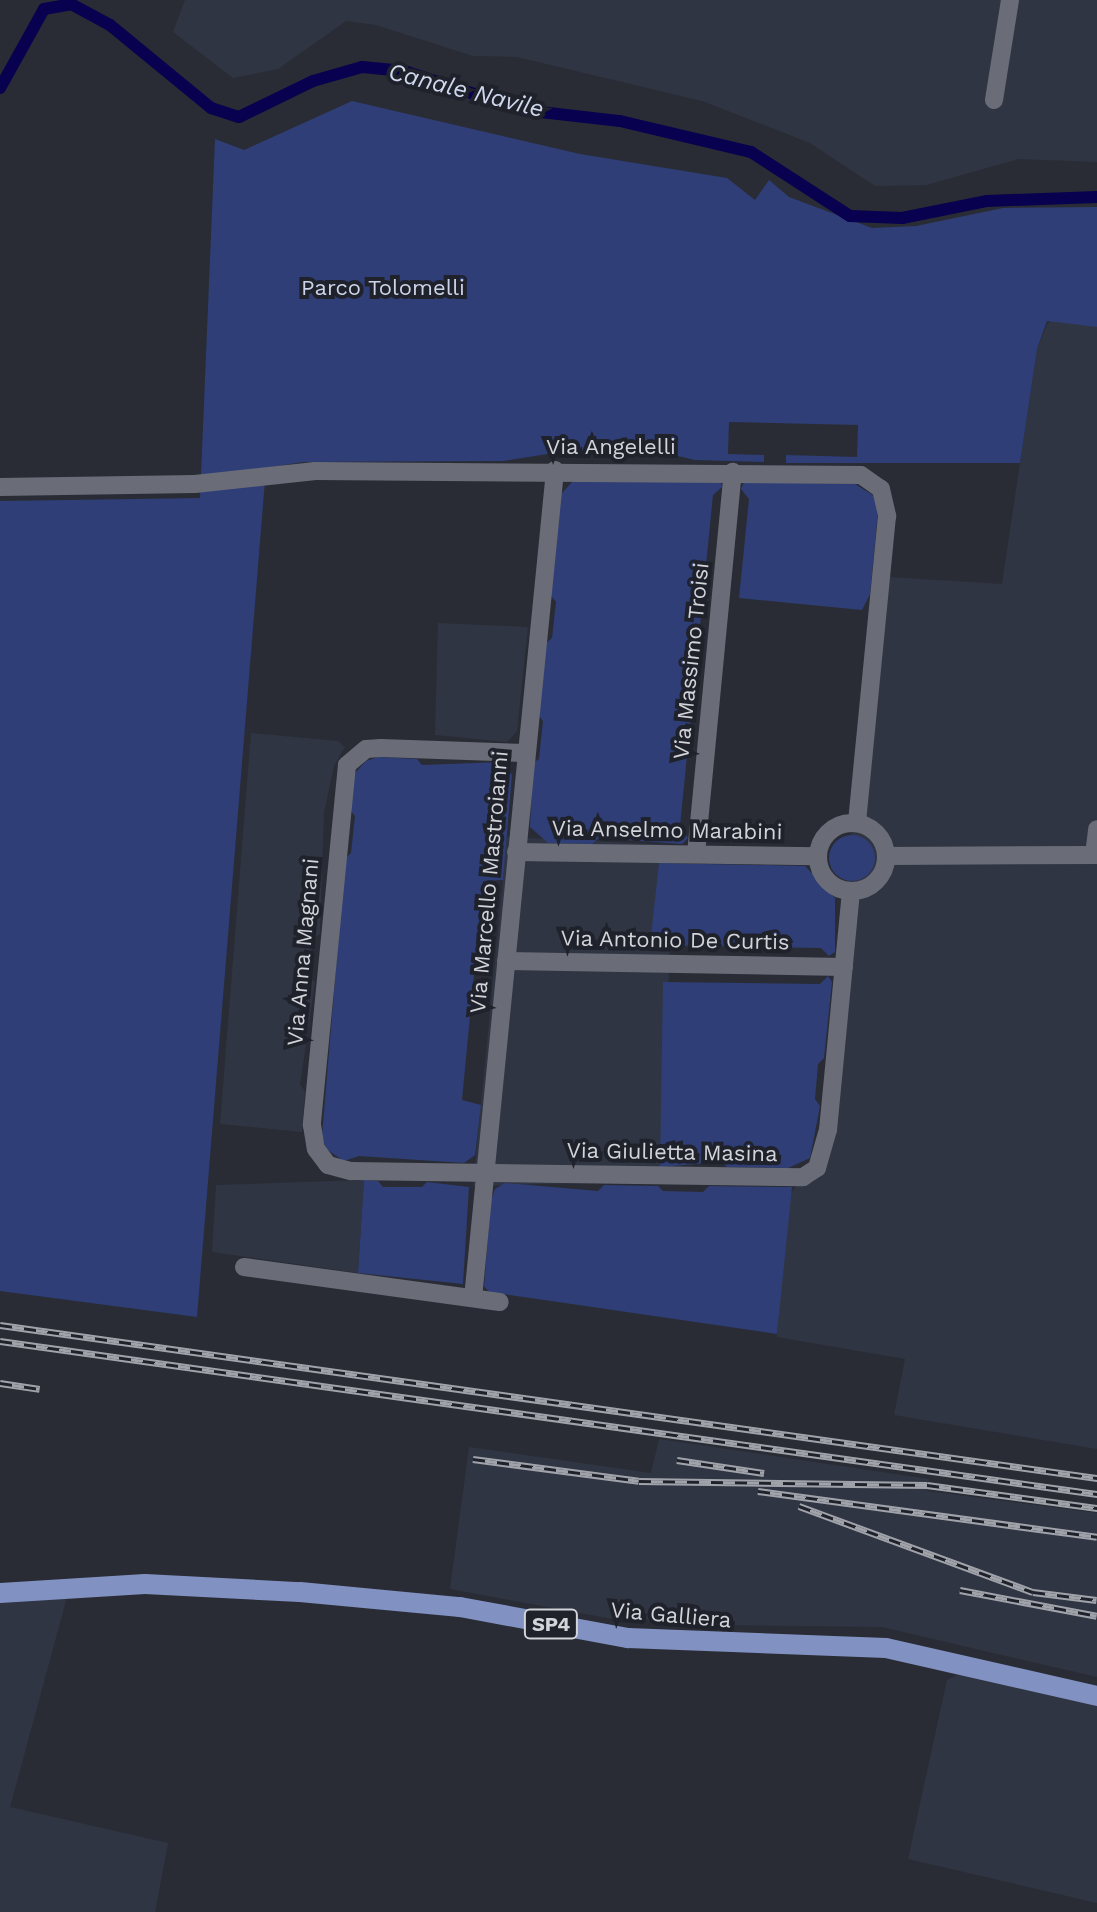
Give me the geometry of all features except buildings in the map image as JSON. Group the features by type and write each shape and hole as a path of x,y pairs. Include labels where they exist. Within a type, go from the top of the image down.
{"main road":[{"name":"Via Galliera","path":"0,1593 145,1584 315,1594 460,1607 634,1639 886,1648 1097,1696"}],"street":[{"path":"994,100 1010,0"},
{"name":"Via Angelelli","path":"0,487 195,484 315,471 555,470 861,475 886,499 857,823"},
{"name":"Via Marcello Mastroianni","path":"473,1298 555,470"},
{"name":"Via Massimo Troisi","path":"696,854 733,472"},
{"name":"Via Anna Magnani","path":"484,1173 339,1170 316,1149 312,1125 341,794 347,765 366,749 525,753"},
{"path":"857,823 875,832 886,856 872,885 851,892 828,882 817,856 827,834 857,823"},
{"path":"886,856 1095,855 1097,829"},
{"name":"Via Anselmo Marabini","path":"516,852 817,856"},
{"name":"Via Giulietta Masina","path":"484,1173 803,1177 817,1168 828,1130 851,892"},
{"name":"Via Antonio De Curtis","path":"506,961 844,967"},
{"path":"244,1267 500,1302"}],"shaded area":[{"path":"185,0 1097,0 1097,162 1019,159 926,185 875,186 810,143 702,101 517,57 473,56 376,25 346,21 278,69 233,78 173,32"},
{"path":"1097,249 1097,1449 894,1415 905,1359 777,1337 788,1197 813,1164 827,1120 873,576 1002,584 1037,349 1047,325 1073,295"},
{"path":"438,623 528,627 517,731 507,742 435,735"},
{"path":"251,733 338,741 345,747 334,766 324,812 320,934 313,939 309,976 315,983 300,1085 305,1091 302,1132 220,1124"},
{"path":"507,837 673,845 662,1181 473,1186"},
{"path":"364,1180 358,1273 212,1252 216,1185"},
{"path":"659,1439 929,1479 927,1491 1097,1513 1097,1677 882,1627 653,1624 645,1618 623,1621 450,1589 469,1447 651,1473"},
{"path":"67,1597 10,1807 168,1843 155,1912 0,1912 0,1603"},
{"path":"965,1671 1097,1701 1097,1903 908,1859 947,1680"}],"green space":[{"name":"Parco Tolomelli","path":"352,101 580,154 727,178 755,200 769,180 789,197 872,228 916,226 1003,208 1097,207 1097,327 1047,321 1037,349 1020,463 786,463 786,455 857,457 858,425 729,422 728,454 764,455 764,462 695,460 665,453 554,453 504,461 303,462 266,468 197,1317 0,1291 0,501 200,498 215,139 244,150"},
{"path":"573,481 721,482 722,487 713,495 680,826 688,838 682,844 599,838 592,844 548,843 530,827 533,763 539,759 543,721 539,716 545,644 552,638 556,602 551,596 561,494"},
{"path":"744,482 855,484 874,496 878,511 870,594 862,610 739,598 749,499 741,489"},
{"path":"378,757 417,759 422,765 501,762 512,775 503,880 483,881 462,1100 481,1105 475,1155 464,1163 359,1156 344,1161 326,1149 322,1136 345,859 351,853 355,816 350,810 354,774 366,761"},
{"path":"852,835 868,842 875,858 868,874 852,881 836,874 829,858 836,842"},
{"path":"659,863 805,866 835,898 835,952 829,956 821,948 650,945"},
{"path":"828,976 832,982 824,1058 818,1064 815,1099 820,1106 810,1158 788,1168 727,1167 721,1162 660,1167 663,982 820,984"},
{"path":"364,1180 378,1181 383,1187 422,1187 427,1182 469,1187 463,1284 358,1273"},
{"path":"505,1183 598,1191 604,1185 658,1186 663,1191 703,1192 709,1186 792,1187 777,1334 489,1292 484,1286 491,1201 495,1189"}],"waterway":[{"name":"Canale Navile","path":"0,88 44,9 71,4 110,25 211,108 239,117 313,81 362,67 404,71 523,110 620,121 751,152 850,216 902,218 987,201 1097,197"}],"railway":[{"path":"0,1325 1097,1478"},
{"path":"0,1341 1097,1494"},
{"path":"0,1383 40,1389"},
{"path":"473,1459 639,1481 927,1485 1097,1508"},
{"path":"677,1460 764,1473"},
{"path":"758,1491 1097,1537"},
{"path":"799,1506 1033,1592 1097,1600"},
{"path":"960,1590 1097,1616"}]}
